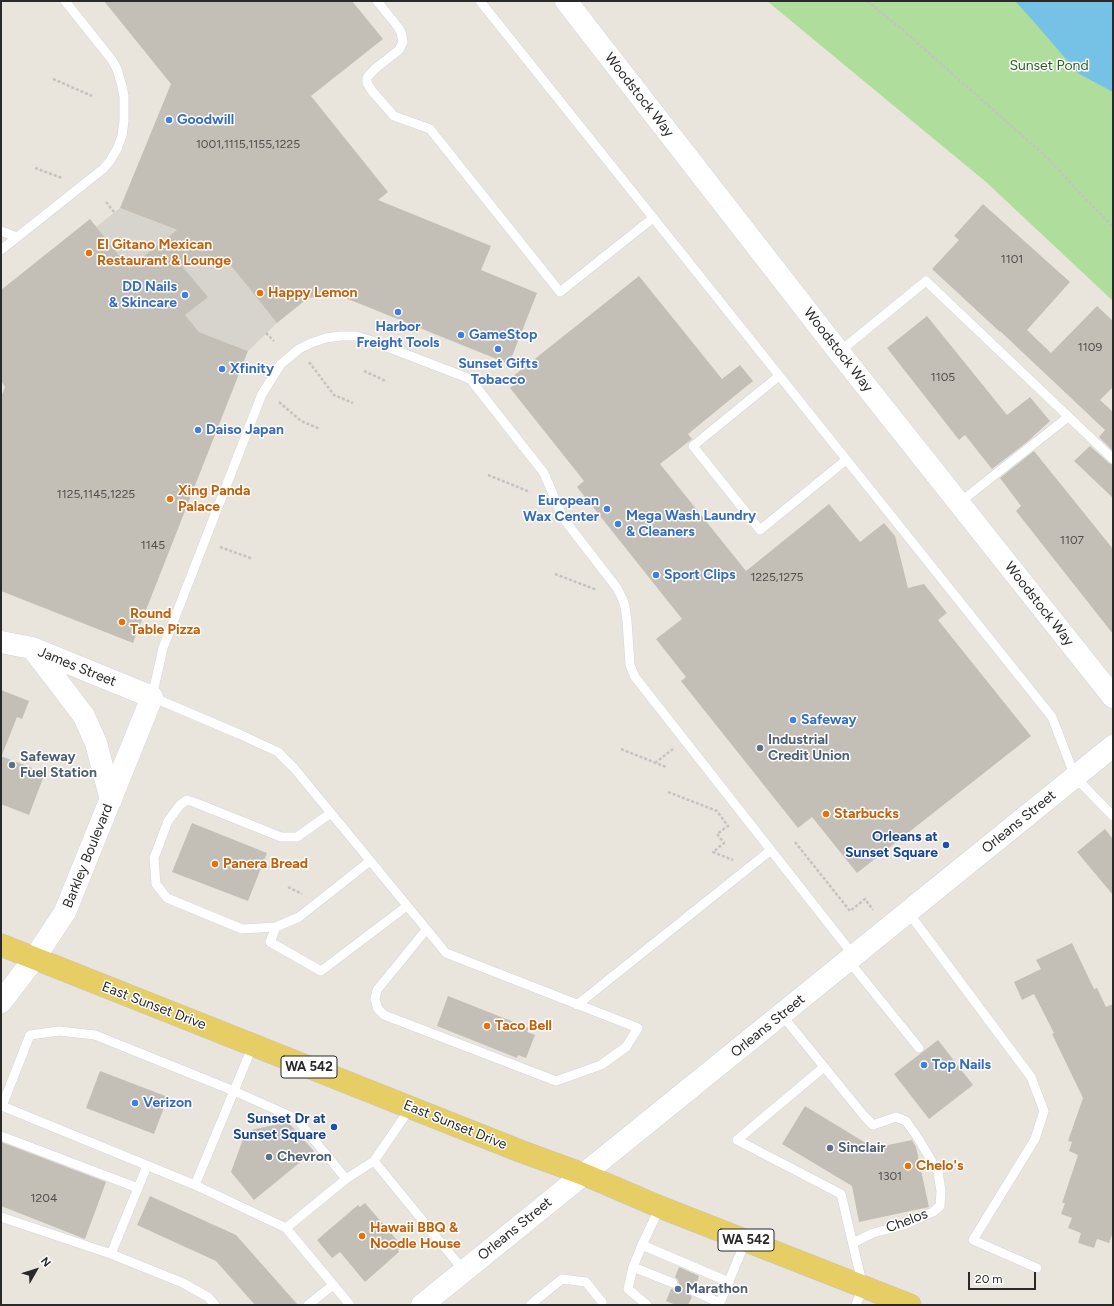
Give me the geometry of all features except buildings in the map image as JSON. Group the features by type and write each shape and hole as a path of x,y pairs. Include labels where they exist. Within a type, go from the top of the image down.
{"main road":[{"name":"Woodstock Way","path":"566,1 839,352 1113,697"},
{"name":"James Street","path":"1,642 32,648 152,697"},
{"path":"32,648 84,716 96,743 111,800"},
{"name":"Barkley Boulevard","path":"1,1002 34,959 65,912 152,697"},
{"name":"Orleans Street","path":"422,1305 1113,746"},
{"name":"East Sunset Drive","path":"1,945 520,1151 583,1174 660,1207 746,1240 859,1296 907,1305"}],"lane":[{"path":"1,250 103,169 117,149 122,136 124,121 124,96 117,69 112,60 65,1"},
{"path":"377,1 398,27 403,42 398,50 376,68 367,78 367,83 372,91 394,116 430,129 560,292 653,218"},
{"path":"480,1 1052,717 1075,777 1113,816"},
{"path":"1,231 17,237"},
{"path":"839,352 926,281 1113,459"},
{"path":"426,930 377,990 375,999 376,1003 378,1009 384,1015 556,1081 602,1066 626,1047 638,1028 446,954 294,768 278,752 152,697 163,648 262,394 281,364 299,349 326,338 356,336 471,380 544,473 563,518 616,588 623,600 627,621 630,665 635,677 771,850 919,1048"},
{"path":"779,376 693,446 760,530 846,460"},
{"path":"959,503 1068,417"},
{"path":"331,813 297,838 281,837 196,802 187,800 180,804 168,821 154,858 156,884 167,898 242,929 276,927 299,916 370,861"},
{"path":"577,1005 771,850"},
{"path":"276,927 270,942 321,971 407,906"},
{"path":"908,912 1031,1077 1044,1111 1035,1139 974,1240 1037,1268"},
{"path":"782,1014 824,1066 737,1140 841,1194 853,1243 859,1296"},
{"path":"346,1179 297,1119 94,1035 59,1031 30,1035 2,1106 195,1185 286,1228 350,1305"},
{"path":"195,1185 253,1045"},
{"name":"Chelos","path":"824,1066 873,1125 896,1117 906,1121 922,1144 938,1172 941,1191 940,1206 933,1212 904,1225 873,1233 853,1243"},
{"path":"286,1228 346,1179 374,1161 411,1107"},
{"path":"1,1136 138,1188"},
{"path":"374,1161 464,1271"},
{"path":"111,1254 147,1166"},
{"path":"647,1305 628,1289 633,1267 660,1207"},
{"path":"1,1217 111,1254 183,1284 208,1297 215,1305"},
{"path":"694,1291 720,1304 746,1240"},
{"path":"642,1245 729,1282"},
{"path":"633,1267 673,1283"},
{"path":"530,1305 562,1279 586,1282 602,1302 602,1305"},
{"path":"308,1305 333,1285"}],"path":[{"path":"867,1 904,31 1042,153 1113,227"},
{"path":"53,79 92,96"},
{"path":"35,168 62,178"},
{"path":"106,202 114,212"},
{"path":"266,333 274,341"},
{"path":"309,362 334,395 353,403"},
{"path":"364,371 386,381"},
{"path":"279,402 301,421 320,429"},
{"path":"488,475 530,492"},
{"path":"219,547 253,559"},
{"path":"555,574 597,590"},
{"path":"621,749 666,767"},
{"path":"655,763 673,749"},
{"path":"668,792 716,811 728,826 717,834 724,843 713,852 738,862"},
{"path":"795,842 850,911 865,899 874,910"},
{"path":"288,887 308,896"}],"green space":[{"path":"767,1 1113,1 1113,301 986,182"}],"shaded area":[{"path":"120,208 189,235 220,257 243,260 237,273 277,323 248,351 199,332 185,315 207,297 163,242 129,268 96,227"}],"water":[{"name":"Sunset Pond","path":"1015,1 1113,1 1113,92 1079,74"}],"place":[{"name":"Goodwill","path":"169,120"},
{"name":"El Gitano Mexican Restaurant & Lounge","path":"89,253"},
{"name":"Happy Lemon","path":"260,293"},
{"name":"DD Nails & Skincare","path":"185,295"},
{"name":"Harbor Freight Tools","path":"398,312"},
{"name":"GameStop","path":"461,335"},
{"name":"Sunset Gifts Tobacco","path":"498,349"},
{"name":"Xfinity","path":"222,369"},
{"name":"Daiso Japan","path":"198,430"},
{"name":"Xing Panda Palace","path":"170,499"},
{"name":"European Wax Center","path":"607,509"},
{"name":"Mega Wash Laundry & Cleaners","path":"618,524"},
{"name":"Sport Clips","path":"656,575"},
{"name":"Round Table Pizza","path":"122,622"},
{"name":"Safeway","path":"793,720"},
{"name":"Industrial Credit Union","path":"760,748"},
{"name":"Safeway Fuel Station","path":"12,765"},
{"name":"Starbucks","path":"826,814"},
{"name":"Orleans at Sunset Square","path":"946,845"},
{"name":"Panera Bread","path":"215,864"},
{"name":"Taco Bell","path":"487,1026"},
{"name":"Top Nails","path":"924,1065"},
{"name":"Verizon","path":"135,1103"},
{"name":"Sunset Dr at Sunset Square","path":"334,1127"},
{"name":"Sinclair","path":"830,1148"},
{"name":"Chevron","path":"269,1157"},
{"name":"Chelo's","path":"908,1166"},
{"name":"Hawaii BBQ & Noodle House","path":"362,1236"},
{"name":"Marathon","path":"678,1289"}]}
